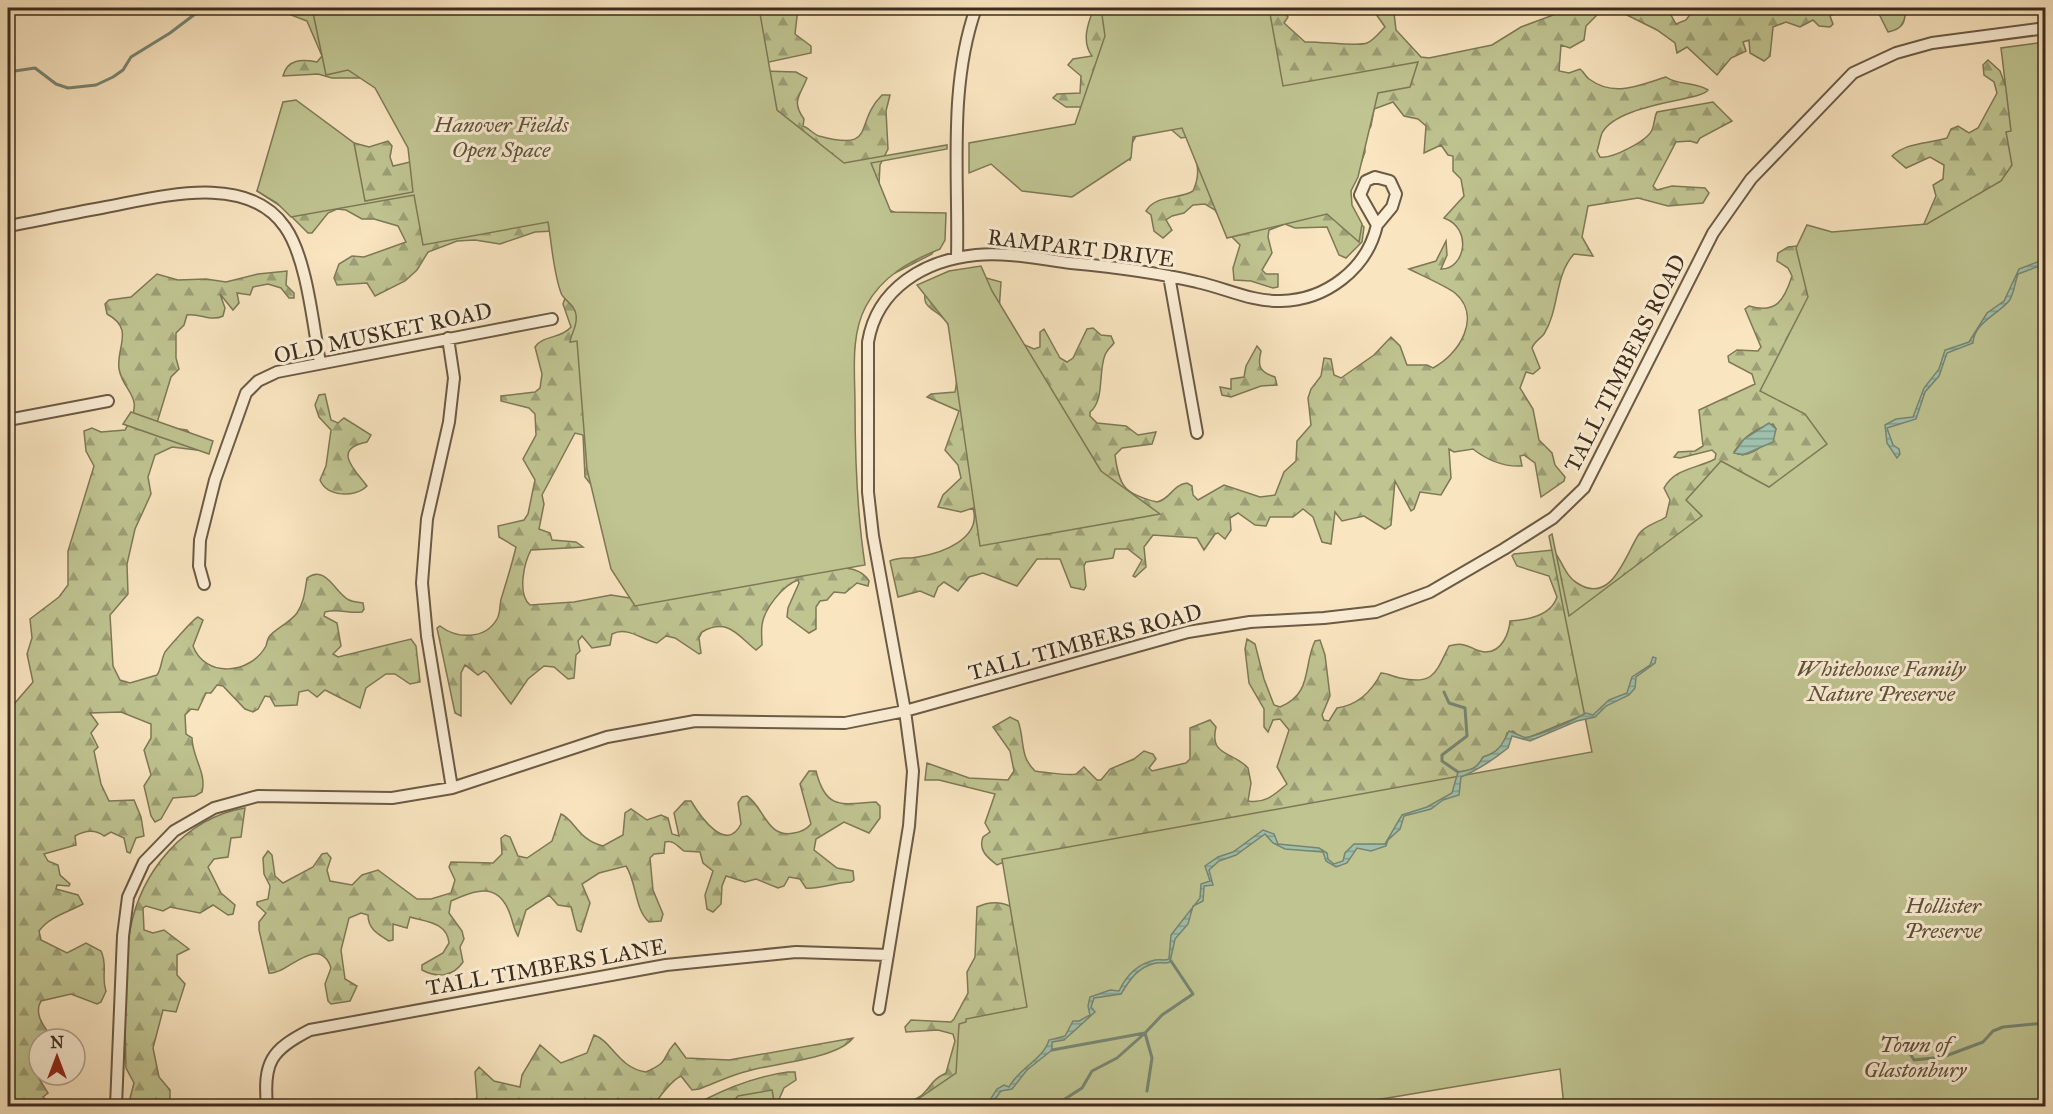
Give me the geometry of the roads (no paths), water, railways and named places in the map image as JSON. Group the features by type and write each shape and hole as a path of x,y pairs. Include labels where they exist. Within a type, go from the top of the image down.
{"street":[{"path":"957,258 959,90 964,48 976,8"},
{"name":"TALL TIMBERS ROAD","path":"116,1107 123,936 128,897 144,862 174,831 214,808 258,796 392,798 452,789 607,736 695,721 845,723 905,711 1188,632 1250,621 1324,618 1376,612 1431,592 1552,518 1584,488 1713,233 1751,179 1854,73 1896,53 1932,43 2046,28"},
{"path":"8,226 184,192 229,194 264,207 285,227 299,255 320,363"},
{"name":"RAMPART DRIVE","path":"879,1009 909,826 913,771 905,711 872,525 868,482 868,342 873,320 897,287 916,272 957,258 976,255 1012,256 1170,276 1257,299 1296,300 1324,291 1354,269 1372,242 1377,225"},
{"path":"1170,276 1197,433"},
{"name":"OLD MUSKET ROAD","path":"204,584 199,566 200,540 215,480 246,393 258,381 277,372 552,319"},
{"path":"448,338 454,378 449,422 427,519 422,583 427,636 452,789"},
{"path":"8,420 108,401"},
{"name":"TALL TIMBERS LANE","path":"267,1107 264,1082 269,1060 285,1043 310,1030 666,965 796,952 888,955"}],"waterway":[{"path":"8,72 35,68 56,84 68,88 96,85 123,70 131,57 170,33 203,8"},
{"path":"1444,692 1449,703 1465,708 1467,736 1442,755 1442,761 1458,772"},
{"path":"1052,1050 1145,1033 1162,1015 1193,994 1171,961"},
{"path":"1903,1042 1914,1060 1943,1057 1983,1042 1993,1031 2003,1027 2046,1023"},
{"path":"1054,1106 1082,1088 1092,1071 1117,1058 1145,1033 1152,1058 1147,1091"}],"park label":[{"name":"Hanover Fields Open Space","path":"501,136"},
{"name":"Whitehouse Family Nature Preserve","path":"1881,680"},
{"name":"Hollister Preserve","path":"1943,918"},
{"name":"Town of Glastonbury","path":"1915,1056"}]}
